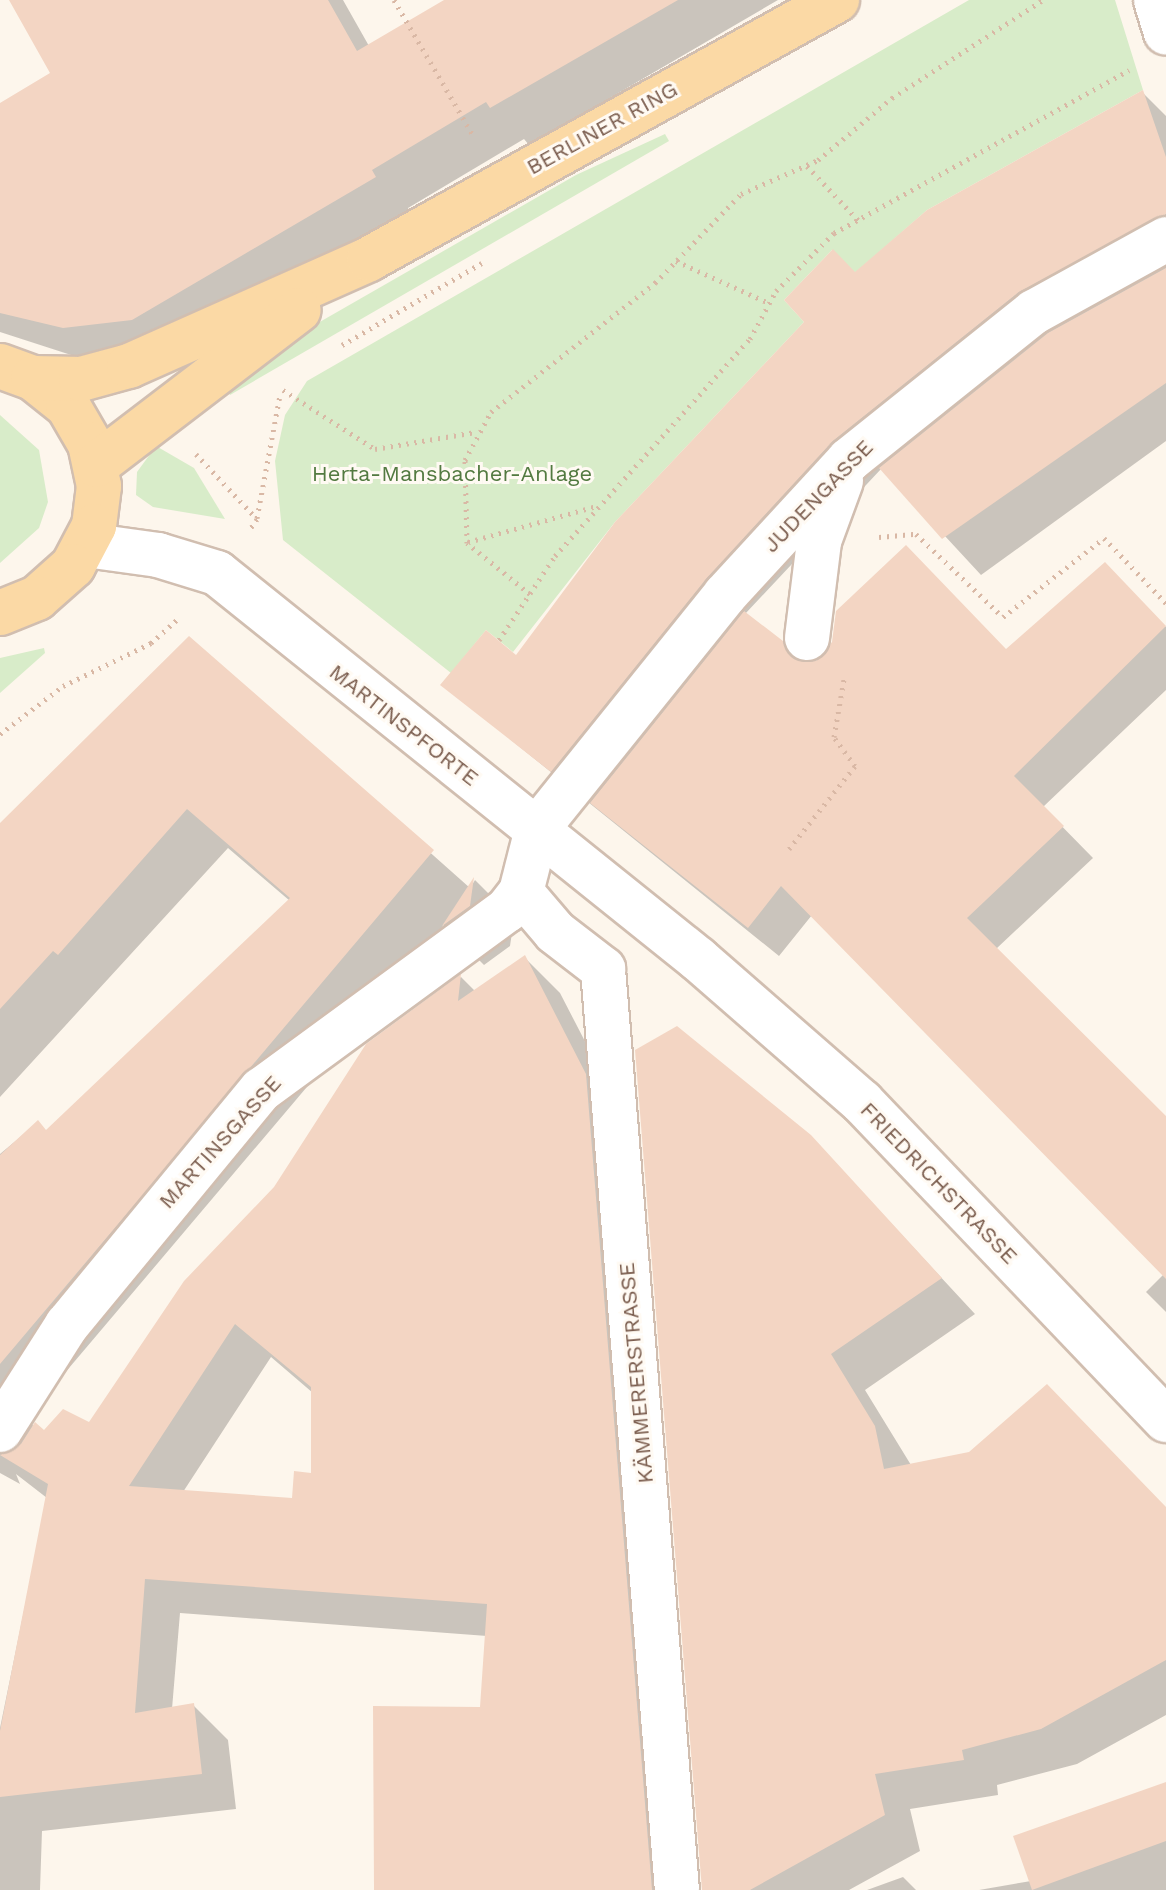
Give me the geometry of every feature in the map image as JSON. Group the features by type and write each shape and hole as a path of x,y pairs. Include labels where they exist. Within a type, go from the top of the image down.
{"main road":[{"name":"BERLINER RING","path":"16,372 81,379 129,366 369,259 501,183 837,0"},
{"name":"BERLINER RING","path":"96,465 369,259"},
{"path":"0,613 57,584 86,545 98,505 96,465 68,406 16,372"}],"street":[{"name":"JUDENGASSE","path":"537,829 725,595 849,460 1034,312 1166,239"},
{"path":"807,638 819,541 849,460"},
{"name":"MARTINSPFORTE","path":"86,545 158,555 217,573 698,959"},
{"path":"521,892 537,829"},
{"name":"MARTINSGASSE","path":"0,1430 67,1325 261,1090 507,910 521,892"},
{"name":"KÄMMERERSTRASSE","path":"521,892 555,932 603,969 677,1890"},
{"name":"FRIEDRICHSTRASSE","path":"698,959 862,1102 1166,1420"}],"path":[{"path":"394,0 501,183"},
{"path":"530,594 467,543 465,460 476,432 518,387 676,261 741,194 807,166 892,98 1043,0"},
{"path":"499,640 530,594 598,506 750,339 769,303 834,233 859,221 1156,27"},
{"path":"807,166 859,221"},
{"path":"676,261 769,303"},
{"path":"257,519 269,431 283,390 291,380"},
{"path":"283,390 375,449 476,432"},
{"path":"467,543 598,506"},
{"path":"819,541 916,534 1003,617 1104,538 1166,603"},
{"path":"789,849 855,766 834,737 845,675 807,638"},
{"path":"0,734 63,686 122,660"}],"green space":[{"name":"Herta-Mansbacher-Anlage","path":"969,0 1115,0 1143,90 927,210 855,273 832,250 784,300 804,322 615,522 513,652 486,630 451,673 283,540 275,461 285,415 307,381"},
{"path":"665,134 669,141 230,395 225,385 304,331 576,175"},
{"path":"0,415 39,450 48,502 39,528 0,563"},
{"path":"156,446 194,468 225,519 153,507 136,495 137,472"},
{"path":"44,648 45,653 0,693 0,658"}],"building":[{"path":"9,0 328,0 357,51 444,0 678,0 490,108 486,102 372,170 376,177 132,320 63,328 0,313 0,103 50,73"},
{"path":"1143,90 1166,157 1166,214 1019,292 833,441 707,578 551,772 440,685 486,630 516,655 615,522 804,322 784,300 833,249 855,272 927,210"},
{"path":"1166,268 1166,383 942,539 879,468 1048,333"},
{"path":"906,545 1006,649 1105,562 1166,626 1014,776 1064,826 967,918 1166,1116 1166,1279 781,886 748,928 590,803 744,611 783,641 793,658 816,661 832,642 836,611"},
{"path":"189,636 434,850 0,1364 0,1155 38,1120 46,1130 290,898 187,809 58,955 53,951 0,1009 0,823"},
{"path":"474,877 470,906 442,926"},
{"path":"525,955 586,1074 652,1890 374,1890 373,1706 480,1707 487,1604 145,1579 135,1713 194,1703 202,1774 0,1797 0,1731 48,1484 0,1455 21,1444 35,1422 44,1430 63,1409 89,1422 184,1281 274,1187 366,1044 461,974 458,1001","holes":["235,1324 311,1387 311,1473 294,1471 292,1498 129,1486"]},
{"path":"677,1026 811,1135 942,1278 831,1354 875,1426 884,1469 969,1452 1047,1384 1166,1507 1166,1660 1041,1729 962,1750 964,1760 875,1774 885,1815 750,1890 702,1890 635,1050"},
{"path":"1166,1782 1166,1841 1032,1890 1013,1836"}]}
